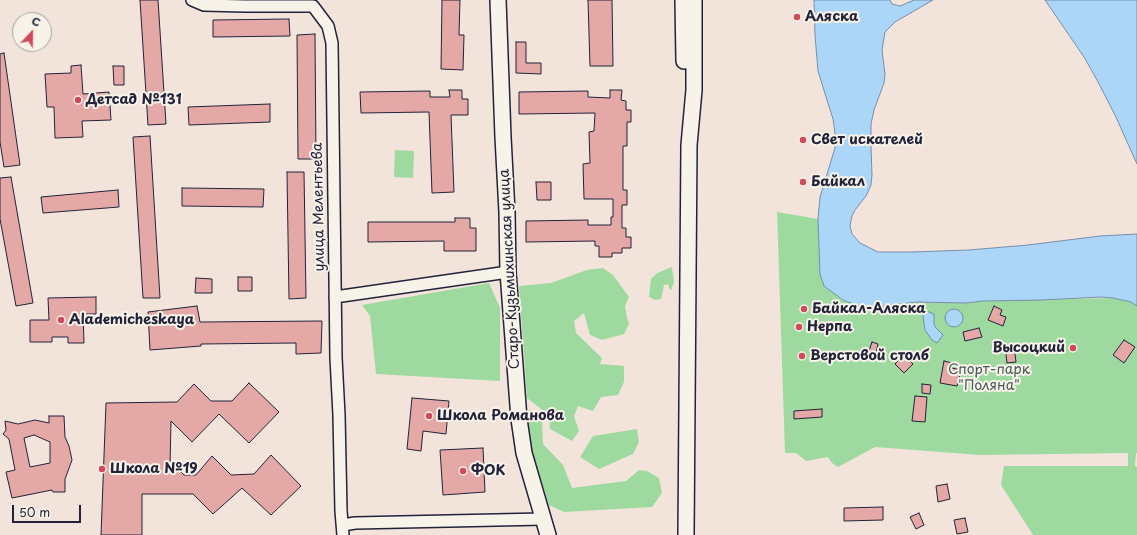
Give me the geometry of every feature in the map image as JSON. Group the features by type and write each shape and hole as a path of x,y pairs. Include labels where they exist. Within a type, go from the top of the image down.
{"main road":[{"name":"Старо-Кузьмихинская улица","path":"498,0 507,212 508,272 522,440 527,465 548,535"},
{"path":"683,0 684,90 689,145"},
{"path":"686,535 689,145 694,90 694,0"}],"street":[{"name":"улица Мелентьева","path":"192,0 204,5 313,6 328,26 332,42 333,72 333,212 336,358 341,511 343,530"},
{"path":"335,297 508,272"},
{"path":"343,530 355,523 543,519"}],"green space":[{"path":"395,150 414,151 413,178 394,177"},
{"name":"Спорт-парк \"Поляна\"","path":"777,212 818,219 820,274 824,286 843,300 874,307 917,302 966,303 983,301 1113,298 1131,302 1137,306 1137,453 1135,466 1137,467 1137,535 1033,535 1001,485 1004,466 1128,466 1128,453 980,455 875,447 838,467 832,463 828,457 806,461 796,453 785,453"},
{"path":"672,267 674,282 671,290 668,284 664,285 661,299 655,300 649,297 651,279 657,273"},
{"path":"603,268 613,275 629,297 625,306 629,324 624,334 602,340 590,335 584,313 574,321 576,333 602,358 600,364 624,366 624,382 618,395 601,397 593,411 578,406 574,416 579,431 572,441 550,429 549,415 527,398 519,286 551,283 587,270"},
{"path":"489,283 500,308 500,381 376,374 370,316 362,305"},
{"path":"529,409 542,421 543,444 563,465 572,488 626,481 639,470 647,471 659,478 662,493 652,507 564,512 549,505 532,451 528,425"},
{"path":"637,429 639,442 633,454 599,469 580,457 593,436"}],"water":[{"path":"814,0 890,0 892,4 900,6 914,0 933,0 895,22 885,32 882,50 885,74 884,83 874,110 871,124 871,185 866,196 855,210 850,226 852,234 860,243 878,252 912,252 969,250 1028,245 1100,236 1137,234 1137,306 1131,302 1101,297 983,301 966,303 917,302 874,307 856,305 843,300 824,286 820,274 818,219 820,197 835,148 835,133 833,119 818,71"},
{"path":"1045,0 1137,0 1137,164 1115,115 1097,80 1084,57"},
{"path":"950,309 958,309 963,314 961,325 958,327 950,327 945,322 945,314"},
{"path":"924,310 934,314 934,324 943,335 937,343 932,340 925,330 923,316"}],"building":[{"path":"140,0 158,0 166,124 148,125"},
{"path":"442,0 460,0 459,35 464,35 463,70 441,69"},
{"path":"588,0 612,0 613,66 590,66"},
{"path":"289,19 290,36 213,37 213,20"},
{"path":"315,34 316,159 298,159 297,35"},
{"path":"516,42 526,42 526,63 541,63 541,74 516,73"},
{"path":"4,53 20,165 4,167 0,142 0,54"},
{"name":"Детсад №131","path":"81,65 83,94 109,92 111,120 82,121 83,137 55,138 54,107 47,107 45,74 71,73 71,66"},
{"path":"113,66 124,66 124,85 114,85"},
{"path":"449,90 462,90 462,99 468,99 468,115 451,115 454,192 432,193 429,112 361,113 360,92 430,91 430,97 450,97"},
{"path":"610,90 622,90 621,100 626,101 626,110 631,110 631,122 627,122 627,146 623,146 623,190 627,190 627,205 622,205 622,228 626,228 626,237 631,237 631,248 622,248 622,253 612,253 612,257 599,257 599,246 595,246 595,241 526,242 526,221 588,220 588,225 611,225 611,217 613,217 613,199 584,199 583,164 590,163 589,132 594,131 595,113 519,114 519,92 588,91 588,97 610,98"},
{"path":"270,104 270,122 189,125 188,107"},
{"path":"150,136 160,298 143,298 133,137"},
{"path":"287,172 304,172 306,298 289,299"},
{"path":"11,177 33,303 16,306 0,219 0,178"},
{"path":"536,182 551,182 551,200 537,200"},
{"path":"182,188 264,189 263,207 182,206"},
{"path":"118,190 119,207 43,213 41,197"},
{"path":"455,218 470,218 470,228 476,228 476,251 444,251 444,241 368,242 368,222 455,222"},
{"path":"238,277 252,277 252,291 238,291"},
{"path":"196,278 212,279 212,293 195,293"},
{"name":"Alademicheskaya","path":"96,297 96,314 83,314 84,343 68,343 68,337 52,337 52,342 30,342 30,320 49,320 48,298"},
{"path":"197,306 200,322 322,321 321,353 296,354 296,343 201,344 201,346 150,350 148,312"},
{"path":"994,306 1002,310 1000,315 1006,317 1003,326 988,320"},
{"path":"979,328 982,337 965,341 963,332"},
{"path":"1124,340 1135,347 1124,363 1113,355"},
{"path":"872,342 878,344 876,353 869,351"},
{"path":"1014,346 1016,362 1007,363 1005,347"},
{"path":"903,355 913,364 904,373 895,364"},
{"path":"944,361 952,363 952,368 961,370 957,386 940,383"},
{"path":"249,383 279,412 249,443 219,414 192,442 171,421 170,466 175,466 184,475 196,475 212,456 231,475 254,474 271,455 301,486 271,515 242,488 213,514 193,494 142,494 142,535 101,535 106,403 177,402 194,384 211,401 232,401"},
{"path":"922,384 931,385 930,394 922,393"},
{"path":"915,396 927,397 925,422 912,421"},
{"name":"Школа Романова","path":"412,398 449,401 446,434 423,431 421,451 407,449"},
{"path":"822,409 822,417 794,419 794,411"},
{"path":"49,416 64,416 65,437 69,446 72,460 65,479 65,492 53,492 52,490 12,498 6,472 15,470 9,439 3,434 6,430 5,421 18,424 35,420 49,423","holes":["34,435 50,442 50,463 30,467 24,438"]},
{"name":"ФОК","path":"483,448 485,492 443,495 440,450"},
{"path":"947,484 950,499 938,502 936,486"},
{"path":"883,507 883,520 844,521 844,508"},
{"path":"919,513 924,525 916,529 910,517"},
{"path":"965,518 968,532 957,534 954,520"}],"place":[{"name":"Аляска","path":"797,17"},
{"name":"Детсад №131","path":"78,100"},
{"name":"Свет искателей","path":"803,140"},
{"name":"Байкал","path":"803,182"},
{"name":"Байкал-Аляска","path":"804,309"},
{"name":"Alademicheskaya","path":"61,320"},
{"name":"Нерпа","path":"799,327"},
{"name":"Высоцкий","path":"1073,348"},
{"name":"Верстовой столб","path":"802,356"},
{"name":"Школа Романова","path":"429,416"},
{"name":"Школа №19","path":"102,469"},
{"name":"ФОК","path":"463,471"}]}
